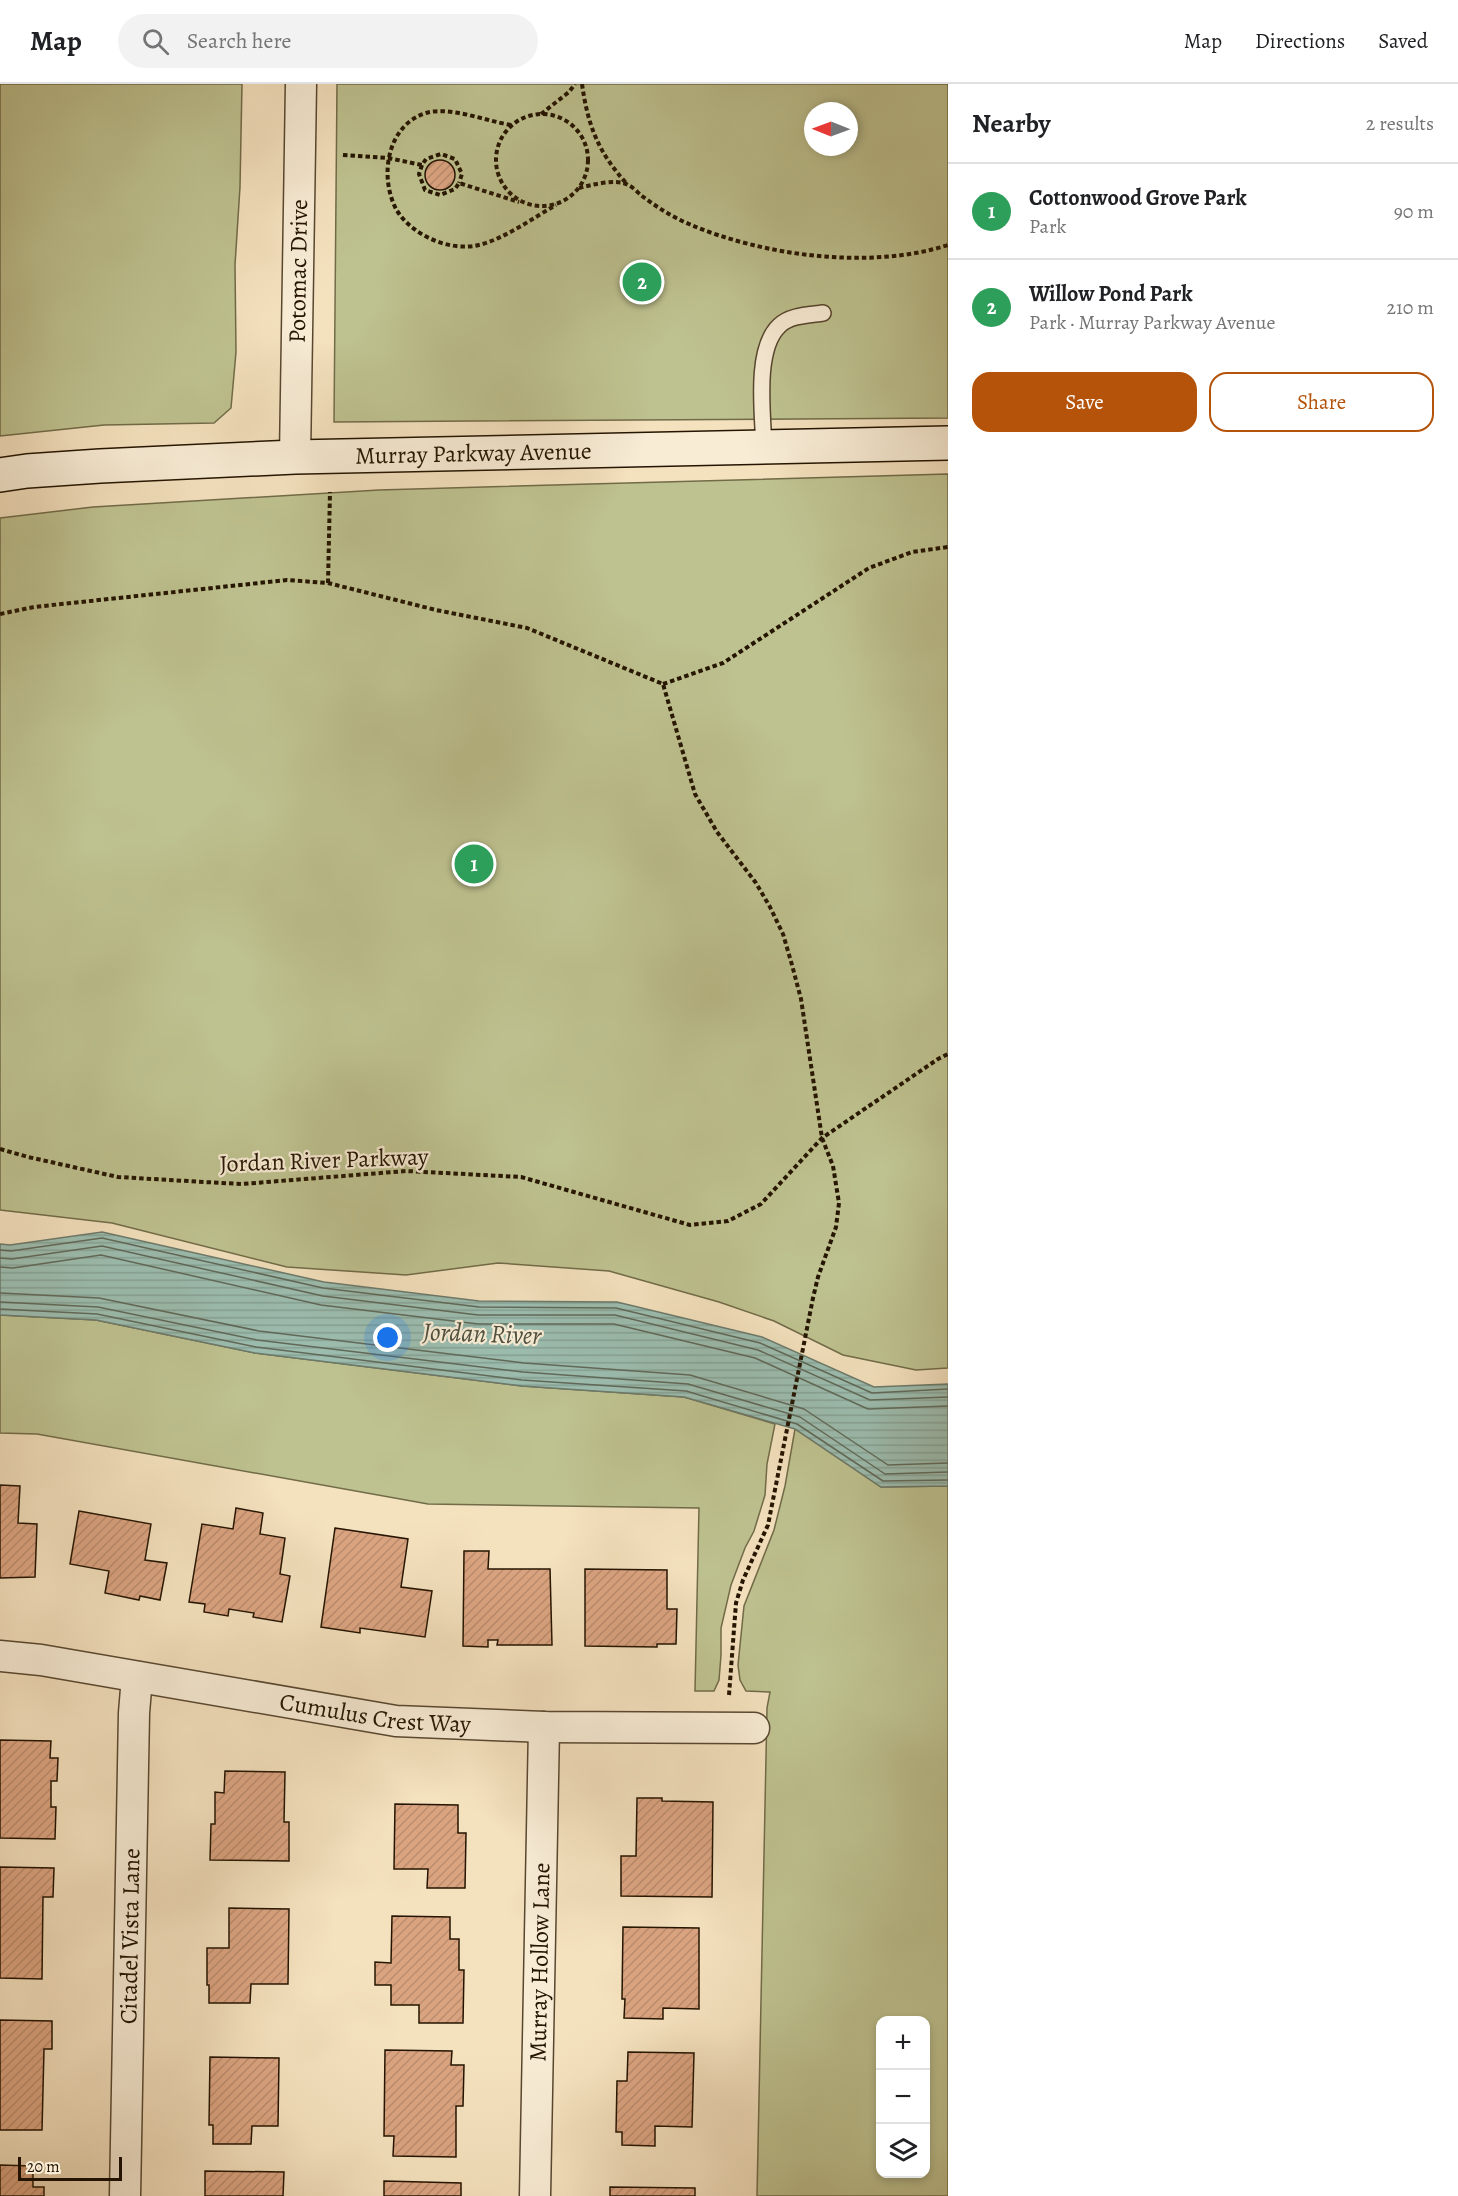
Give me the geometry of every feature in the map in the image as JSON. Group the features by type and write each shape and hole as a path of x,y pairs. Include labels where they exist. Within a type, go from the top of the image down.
{"street":[{"name":"Potomac Drive","path":"295,457 301,84"},
{"name":"Murray Parkway Avenue","path":"0,475 100,466 295,457 948,443"},
{"name":"Cumulus Crest Way","path":"0,1656 41,1660 396,1721 544,1727 754,1728"},
{"name":"Citadel Vista Lane","path":"125,2196 134,1723 137,1677"},
{"name":"Murray Hollow Lane","path":"535,2196 544,1727"}],"lane":[{"path":"764,448 764,358 771,337 780,324 796,317 824,313"}],"path":[{"path":"540,114 569,92 575,84"},
{"path":"582,84 592,132 612,167 627,184 661,210 690,225 780,251 810,256 877,257 933,250 948,244"},
{"path":"511,125 452,112 426,113 401,129 393,142 388,158 389,188 396,209 419,232 448,245 478,245 492,241 568,198 579,188 588,160 585,146 579,133 568,123 555,116 540,114 525,117 511,125 501,138 496,153 496,169 502,184 512,196 525,204"},
{"path":"441,154 455,159 462,174 459,183 455,189 440,195 425,190 418,174 422,165 426,159 441,154"},
{"path":"343,155 388,158 422,165"},
{"path":"459,183 525,204 541,207 555,205"},
{"path":"579,188 605,183 627,184"},
{"path":"328,583 330,492"},
{"path":"0,614 34,607 287,580 328,583 436,610 527,628 663,684 723,663 869,568 912,552 948,547"},
{"path":"663,684 695,794 717,832 756,883 783,934 801,999 822,1138 833,1166 839,1210 836,1227 813,1298 768,1525 743,1580 736,1603 729,1701"},
{"name":"Jordan River Parkway","path":"0,1149 118,1177 204,1182 242,1184 406,1171 521,1178 690,1225 728,1221 760,1204 822,1138 948,1054"}],"green space":[{"path":"0,84 242,84 240,187 235,265 236,352 231,408 214,423 104,425 0,436"},
{"path":"337,84 948,84 948,418 334,422"},
{"path":"948,474 948,1368 916,1370 843,1355 774,1321 719,1302 609,1271 498,1263 406,1275 287,1267 112,1223 0,1210 0,518 93,507 379,490"},
{"path":"0,1315 96,1320 255,1353 522,1386 684,1397 775,1424 767,1464 765,1495 754,1531 731,1585 721,1628 719,1680 714,1691 695,1691 699,1508 428,1504 37,1434 0,1433"},
{"path":"795,1429 881,1487 948,1486 948,2196 757,2196 767,1708 770,1692 746,1691 740,1680 738,1665 744,1606 774,1530 785,1486"}],"water":[{"name":"Jordan River","path":"102,1232 324,1282 479,1301 617,1302 762,1337 874,1387 948,1384 948,1486 881,1487 795,1429 684,1397 522,1386 255,1353 96,1320 0,1315 0,1244 10,1245"}],"building":[{"path":"440,160 451,164 455,175 451,186 440,190 429,186 425,175 429,164"},
{"path":"0,1485 20,1486 18,1523 37,1524 35,1577 0,1578"},
{"path":"236,1508 263,1513 260,1534 285,1538 280,1574 290,1576 282,1622 253,1617 254,1613 229,1609 228,1616 204,1612 205,1604 189,1602 202,1524 233,1529"},
{"path":"79,1511 151,1524 145,1560 167,1563 160,1600 140,1596 139,1600 105,1593 109,1571 70,1564"},
{"path":"335,1528 408,1539 401,1587 432,1591 425,1637 360,1628 360,1633 321,1627"},
{"path":"464,1551 489,1551 488,1569 550,1569 552,1645 497,1645 498,1640 488,1640 488,1647 463,1646"},
{"path":"585,1569 667,1570 667,1609 677,1609 676,1644 657,1644 657,1647 585,1646"},
{"path":"0,1740 51,1741 50,1758 58,1758 57,1781 51,1781 51,1807 56,1807 55,1839 0,1838"},
{"path":"225,1771 285,1772 284,1822 289,1822 289,1861 210,1860 211,1824 215,1824 215,1792 224,1793"},
{"path":"637,1798 713,1802 712,1897 621,1896 621,1856 636,1856"},
{"path":"395,1804 458,1805 458,1833 466,1833 465,1888 427,1888 428,1869 394,1869"},
{"path":"0,1867 54,1868 53,1897 43,1897 42,1979 0,1978"},
{"path":"229,1908 289,1909 288,1984 251,1984 250,2003 209,2003 207,1948 229,1948"},
{"path":"392,1916 450,1917 450,1939 459,1939 459,1970 464,1970 463,2023 419,2023 419,2005 391,2005 391,1985 375,1985 375,1962 391,1963"},
{"path":"623,1927 699,1928 699,2009 663,2008 663,2019 624,2018"},
{"path":"0,2020 52,2021 52,2049 44,2049 42,2130 0,2130"},
{"path":"385,2050 452,2051 451,2065 464,2065 463,2106 456,2106 456,2157 393,2156 394,2136 384,2136"},
{"path":"628,2052 694,2053 692,2127 655,2126 655,2146 622,2145 622,2132 616,2132 617,2081 627,2081"},
{"path":"210,2057 279,2058 278,2126 252,2126 251,2144 213,2144 213,2125 209,2125"},
{"path":"0,2165 33,2166 33,2187 44,2187 44,2196 0,2196"},
{"path":"205,2171 284,2172 283,2196 205,2196"},
{"path":"384,2181 461,2183 461,2196 384,2196"},
{"path":"610,2187 695,2188 695,2196 610,2196"}],"place":[{"name":"Willow Pond Park","path":"642,282"},
{"name":"Cottonwood Grove Park","path":"474,864"}]}
